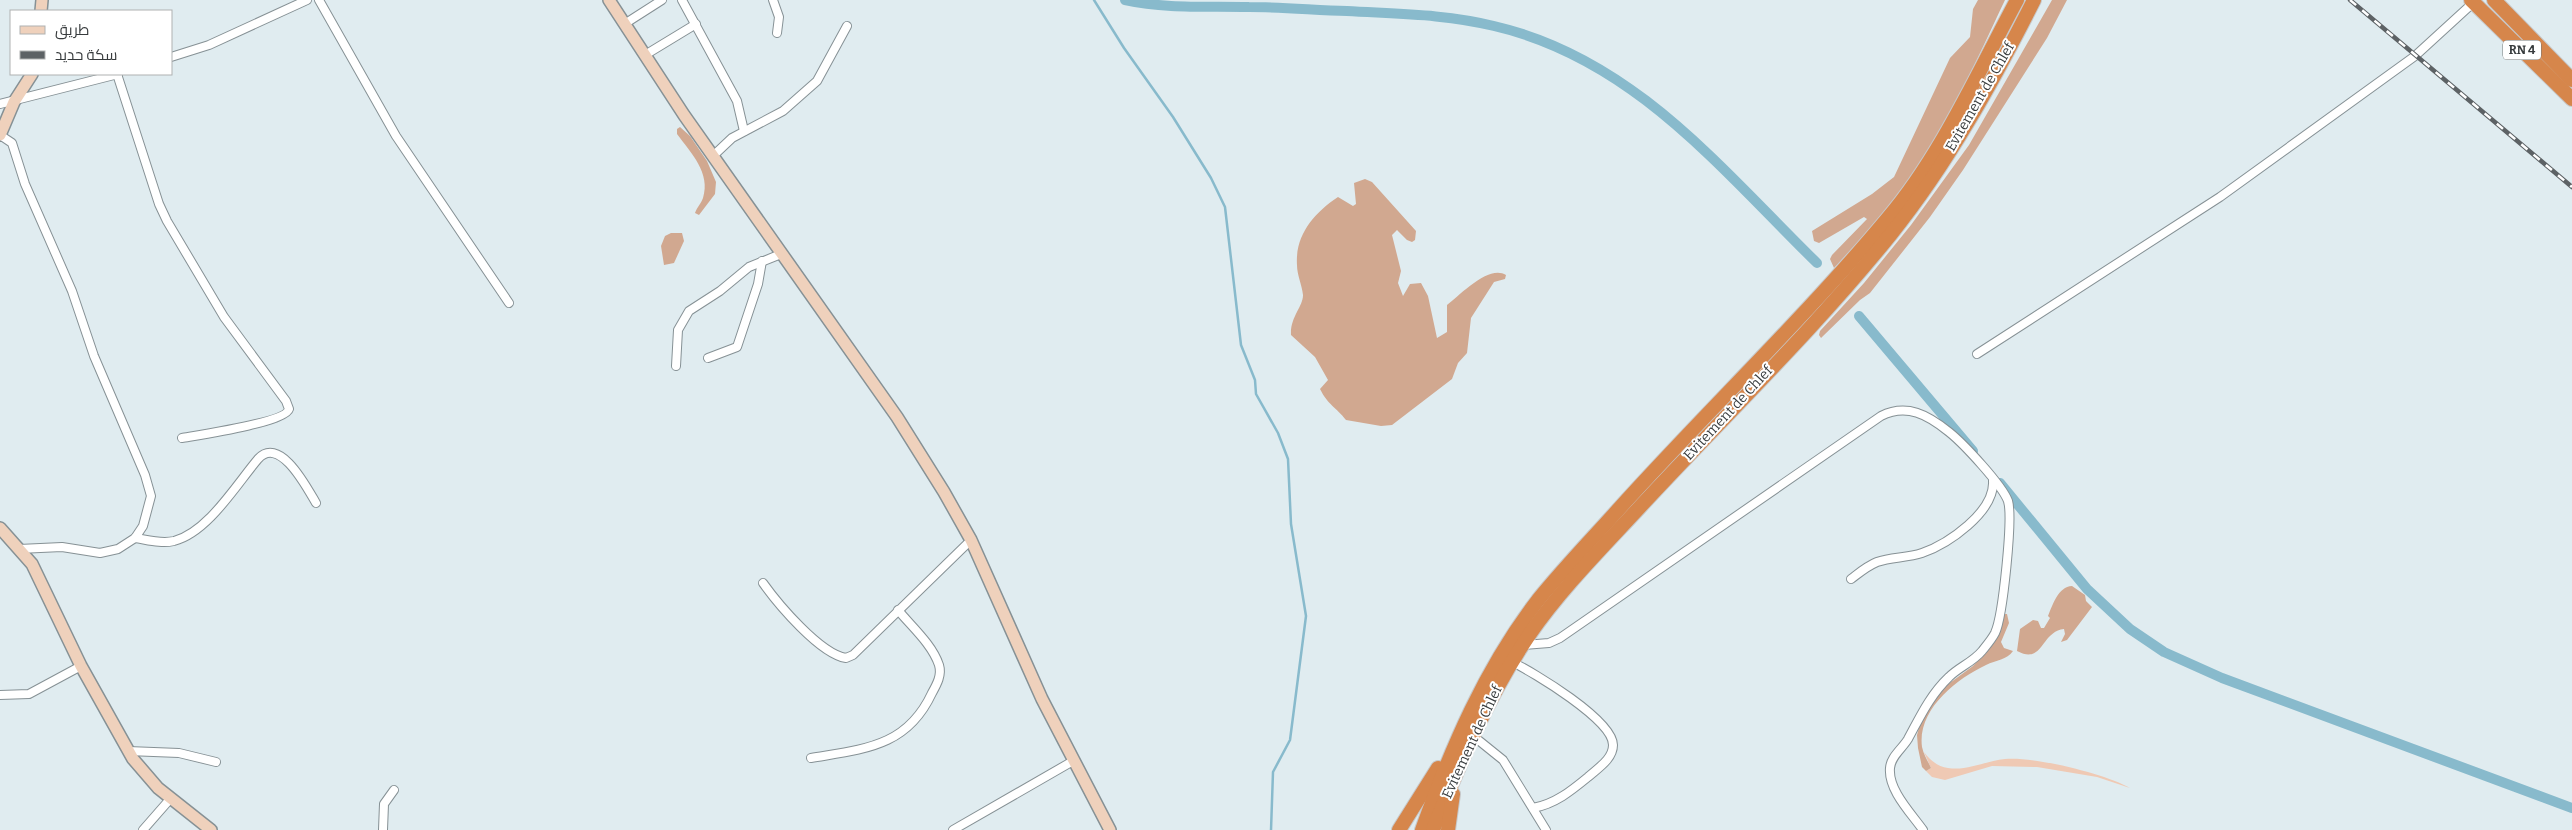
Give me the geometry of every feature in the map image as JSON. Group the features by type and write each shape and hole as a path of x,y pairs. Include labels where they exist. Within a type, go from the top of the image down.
{"highway":[{"name":"Evitement de Chlef","path":"1422,830 1466,733 1486,682 1538,600 1637,489 1783,335 1890,217 1937,148 2017,0"},
{"name":"Evitement de Chlef","path":"1433,830 1456,772 1466,733 1523,645 1575,576 1837,297 1892,233 1941,164 1978,104 2034,0"},
{"name":"RN 4","path":"2494,0 2572,80"},
{"name":"RN 4","path":"2472,1 2572,99"},
{"path":"1399,830 1466,733"},
{"path":"1448,830 1456,772"}],"main road":[{"path":"609,0 781,254 897,417 971,540 1042,699 1110,830"},
{"path":"0,135 14,102 31,75"},
{"path":"0,528 20,549 40,580 81,666 140,769 171,798 211,830"}],"street":[{"path":"172,57 209,45 307,0"},
{"path":"319,0 396,136 509,303"},
{"path":"626,23 662,0"},
{"path":"682,0 737,101 744,131"},
{"path":"773,0 779,17 777,34"},
{"path":"1977,354 2220,197 2416,56 2472,1"},
{"path":"645,54 696,24"},
{"path":"714,155 744,131 783,111 817,80 847,26"},
{"path":"0,104 14,102 113,75"},
{"path":"117,75 159,204 167,221 224,317 286,401 289,409 285,415 260,423 182,438"},
{"path":"0,135 12,143 25,184 72,291 94,356 150,488 151,504 135,538 118,549 100,553 62,547 20,549"},
{"path":"676,366 678,330 689,311 720,291 738,274 762,261 781,254"},
{"path":"708,358 737,347 758,284 762,261"},
{"path":"1523,645 1549,643 1560,638 1881,416 1894,410 1908,409 1940,424 1955,437 1994,481 2007,499 2010,512 2004,581 1995,633 1980,653 1949,677 1939,688 1922,712 1907,740 1892,759 1890,766 1892,784 1923,830"},
{"path":"135,538 156,542 174,540 198,528 261,456 269,452 280,455 295,470 316,503"},
{"path":"1851,579 1878,562 1921,553 1953,536 1986,506 1993,492 1994,481"},
{"path":"763,583 777,604 814,640 843,658 853,655 971,540"},
{"path":"811,758 849,752 891,739 911,726 927,705 937,683 939,667 921,637 898,610"},
{"path":"1512,662 1566,695 1604,728 1613,744 1609,757 1584,780 1560,799 1533,808"},
{"path":"0,695 30,694 81,666"},
{"path":"1466,733 1503,760 1546,830"},
{"path":"128,751 179,753 216,762"},
{"path":"953,830 1073,761"},
{"path":"383,830 384,804 394,790"},
{"path":"143,830 171,798"}],"shaded area":[{"path":"1978,0 2005,0 1951,111 1913,175 1875,223 1834,268 1830,259 1832,255 1867,219 1864,217 1819,243 1814,241 1812,231 1872,194 1894,177 1950,58 1970,37 1973,9"},
{"path":"2052,0 2067,0 2047,38 1963,170 1930,217 1870,293 1860,300 1821,338 1819,335 1820,331 1864,283 1911,225 1969,145"},
{"path":"680,127 690,136 707,161 716,182 715,194 699,215 695,213 703,198 704,180 698,164 677,134 677,129"},
{"path":"1365,179 1372,182 1416,231 1415,240 1412,242 1407,240 1397,230 1392,235 1401,271 1398,283 1403,296 1410,284 1421,283 1428,296 1437,338 1447,332 1447,305 1483,277 1499,273 1506,275 1505,279 1494,282 1471,318 1467,353 1458,363 1452,379 1392,425 1381,426 1346,420 1326,399 1320,389 1328,380 1315,357 1291,335 1292,323 1303,295 1298,272 1297,254 1303,235 1321,210 1338,197 1353,206 1356,204 1354,183"},
{"path":"671,233 682,233 684,241 674,263 664,265 661,246 665,236"},
{"path":"2072,586 2085,595 2086,601 2092,607 2067,640 2061,642 2065,634 2064,629 2056,631 2032,654 2017,651 2020,629 2033,620 2038,621 2041,628 2044,628 2050,618 2048,616 2057,597 2063,589"},
{"path":"2003,614 2007,614 2009,623 2001,642 2004,648 2013,651 2004,658 1974,671 1951,687 1932,708 1922,733 1922,747 1931,768 1926,771 1922,767 1918,748 1917,735 1920,724 1943,688 1973,666 1996,640"},
{"path":"1924,752 1935,763 1948,768 1969,767 2005,759 2033,760 2087,772 2130,788 2097,777 2037,767 1992,766 1945,780 1932,777 1926,771 1931,768"}],"waterway":[{"path":"1094,0 1124,48 1173,117 1211,178 1225,207 1241,345 1255,380 1256,394 1278,433 1288,459 1291,524 1306,616 1290,740 1273,772 1271,830"},
{"path":"1125,0 1171,6 1274,7 1439,17 1494,26 1544,41 1589,63 1632,90 1671,121 1745,190 1817,263"},
{"path":"1859,316 1973,451"},
{"path":"2000,483 2087,589 2130,629 2164,652 2222,678 2572,808"}],"railway":[{"path":"2350,0 2572,187"}]}
